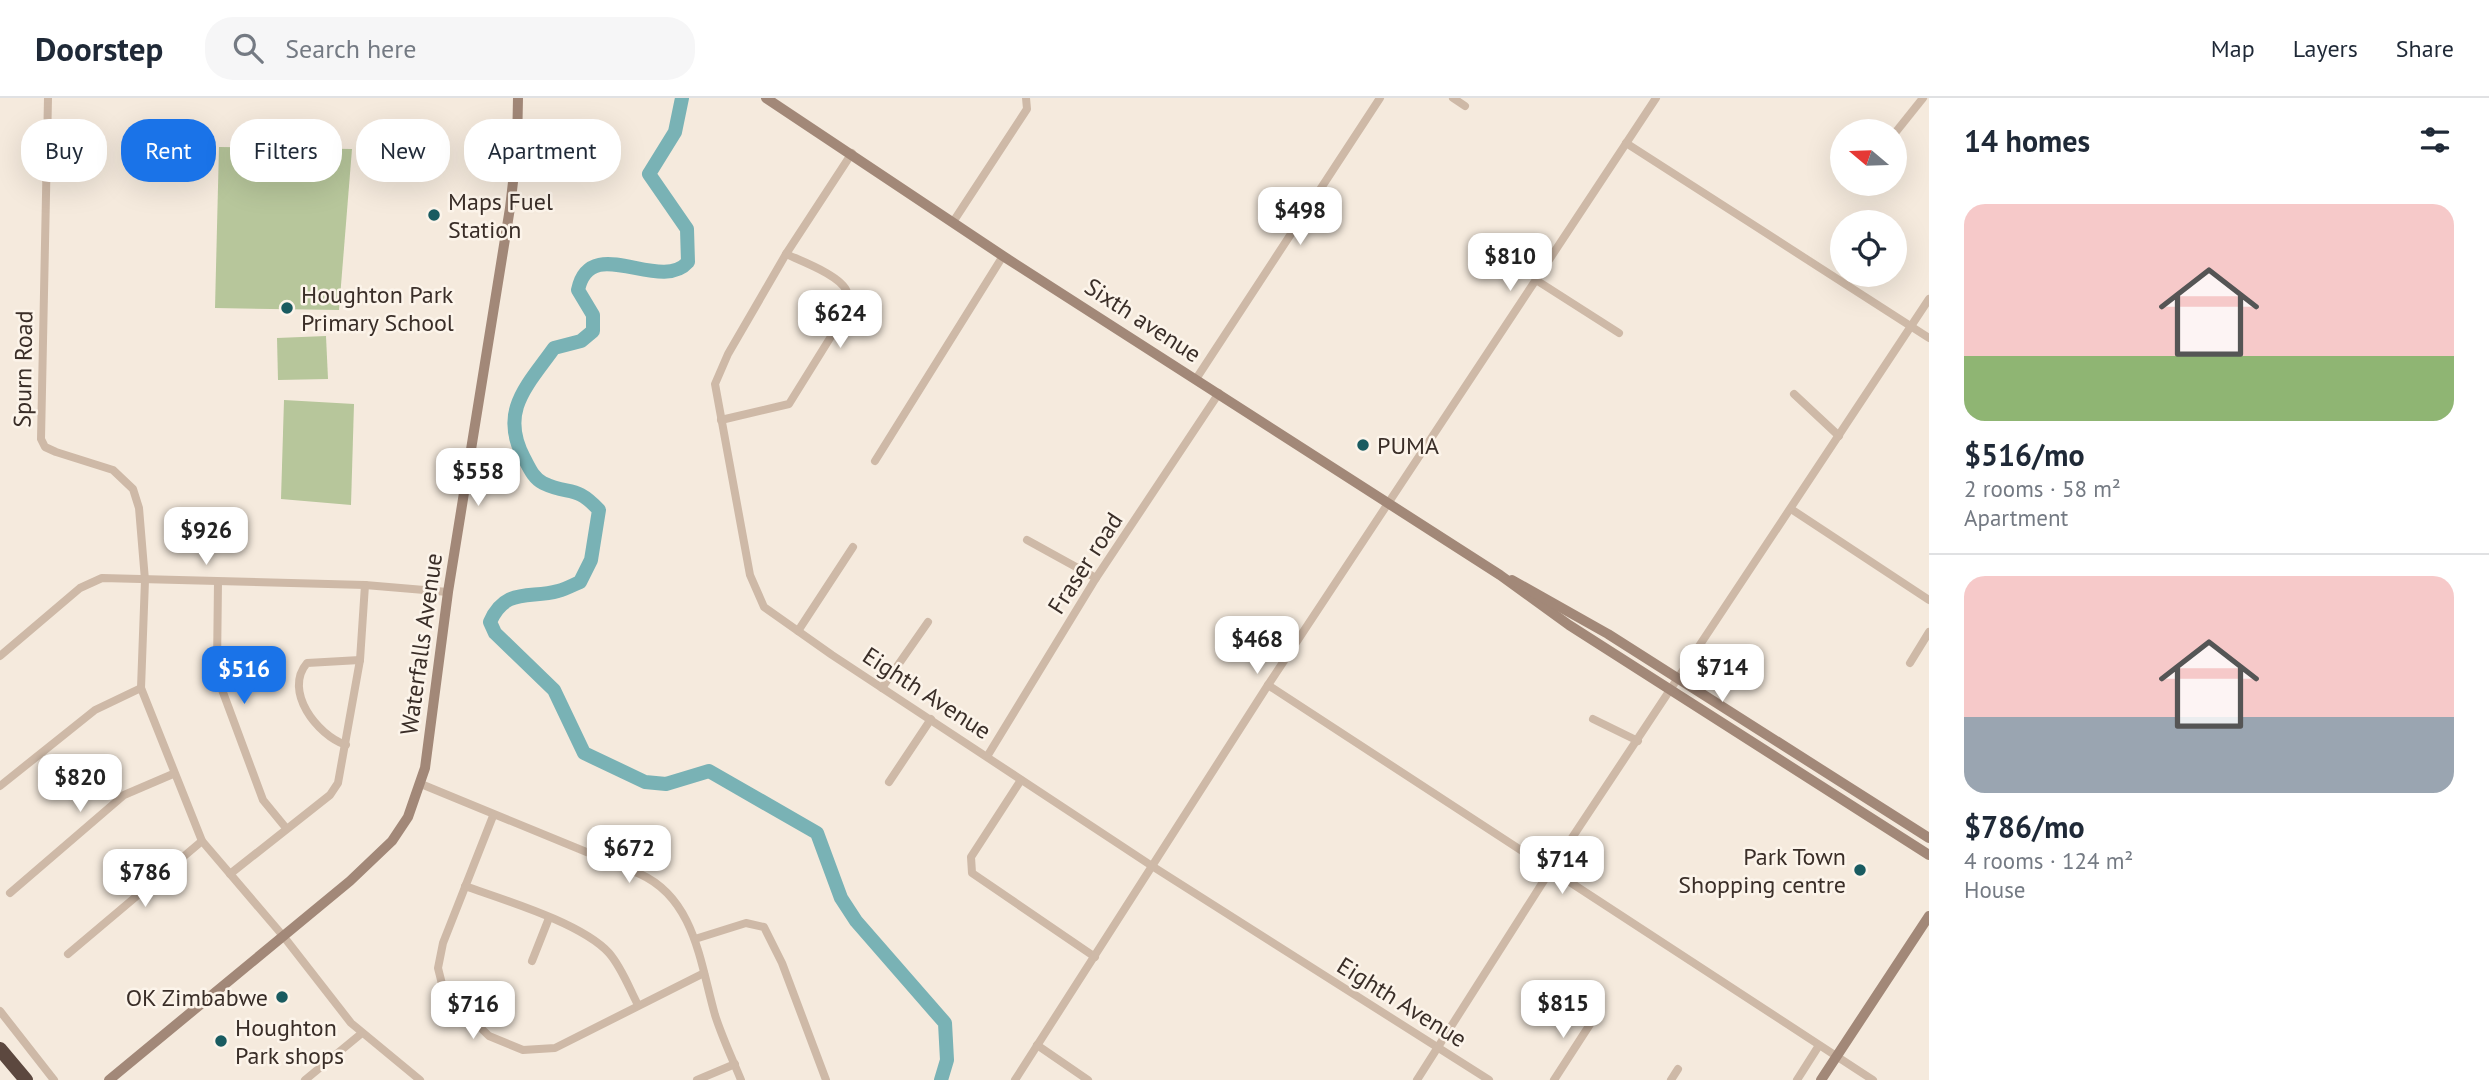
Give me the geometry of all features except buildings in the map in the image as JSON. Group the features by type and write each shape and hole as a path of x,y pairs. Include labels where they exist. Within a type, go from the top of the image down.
{"highway":[{"path":"0,1049 26,1080"}],"street":[{"name":"Spurn Road","path":"48,98 41,439 45,447 56,452 113,470 133,489 139,508 145,580"},
{"name":"Waterfalls Avenue","path":"109,1080 350,881 393,841 408,817 421,784 448,592 510,208 517,147 518,98"},
{"name":"Sixth avenue","path":"766,98 1003,256 1500,575"},
{"path":"953,222 1027,109 1027,98"},
{"path":"1196,379 1380,98"},
{"path":"1453,98 1465,106"},
{"path":"1015,1080 1268,685 1656,98"},
{"path":"1906,119 1923,98"},
{"path":"1626,143 1929,338"},
{"name":"Eighth Avenue","path":"852,153 786,254 717,374 715,388 750,575 768,611 1152,866 1489,1080"},
{"path":"721,419 789,404 845,314 848,300 844,287 817,267 786,254"},
{"path":"876,461 1003,256"},
{"path":"1536,280 1619,333"},
{"path":"1417,1080 1550,871 1929,299"},
{"name":"Fraser road","path":"988,755 1096,578 1219,393"},
{"path":"1794,394 1839,436"},
{"path":"1791,509 1929,600"},
{"path":"1027,540 1096,578"},
{"path":"798,631 853,547"},
{"path":"1500,575 1533,589 1929,838"},
{"path":"1500,575 1569,625 1929,855"},
{"path":"0,656 89,582 102,578 365,584 448,592"},
{"path":"145,580 141,688 173,774 202,841 362,1033 421,1080"},
{"path":"218,582 216,667 221,688 263,800 286,828"},
{"path":"230,874 330,795 338,783 360,660 365,584"},
{"path":"882,688 928,622"},
{"path":"1910,663 1929,632"},
{"path":"346,745 333,740 315,721 299,695 298,677 307,663 360,660"},
{"path":"1268,685 1550,871 1742,992 1818,1047 1873,1080"},
{"path":"0,786 95,710 141,688"},
{"path":"889,782 931,719"},
{"path":"1593,719 1638,741"},
{"path":"10,893 124,795 173,774"},
{"path":"1021,780 971,857 972,873 1095,957"},
{"path":"421,784 653,880 674,898 695,939 741,1080"},
{"path":"493,816 439,956 439,980 444,992 489,1035 523,1050 555,1048 704,973"},
{"path":"68,954 202,841"},
{"path":"466,886 585,935 607,951 638,1006"},
{"path":"1821,1080 1929,916"},
{"path":"532,961 548,918"},
{"path":"695,939 746,923 764,927 782,963 826,1080"},
{"path":"0,1011 54,1080"},
{"path":"1553,1080 1596,1015"},
{"path":"305,1080 362,1033"},
{"path":"1037,1045 1088,1080"},
{"path":"1797,1080 1818,1047"},
{"path":"697,1080 735,1065"},
{"path":"1671,1080 1678,1069"}],"green space":[{"path":"219,147 230,147 230,182 342,182 342,149 352,149 339,310 215,308"},
{"path":"326,336 328,379 278,380 277,338"},
{"path":"284,400 354,404 351,505 281,499"}],"waterway":[{"path":"682,98 675,132 649,174 687,229 688,262 676,270 661,272 611,264 596,266 585,273 578,290 593,315 593,331 581,341 554,348 526,387 515,413 517,441 534,475 552,487 578,493 599,510 591,560 580,582 558,591 511,599 496,611 490,622 495,633 554,690 584,753 645,782 666,784 709,771 817,833 841,898 856,921 945,1023 947,1060 941,1080"}],"place":[{"name":"Maps Fuel Station","path":"434,215"},
{"name":"Houghton Park Primary School","path":"287,308"},
{"name":"PUMA","path":"1363,445"},
{"name":"Park Town Shopping centre","path":"1860,870"},
{"name":"OK Zimbabwe","path":"282,997"},
{"name":"Houghton Park shops","path":"221,1041"}]}
